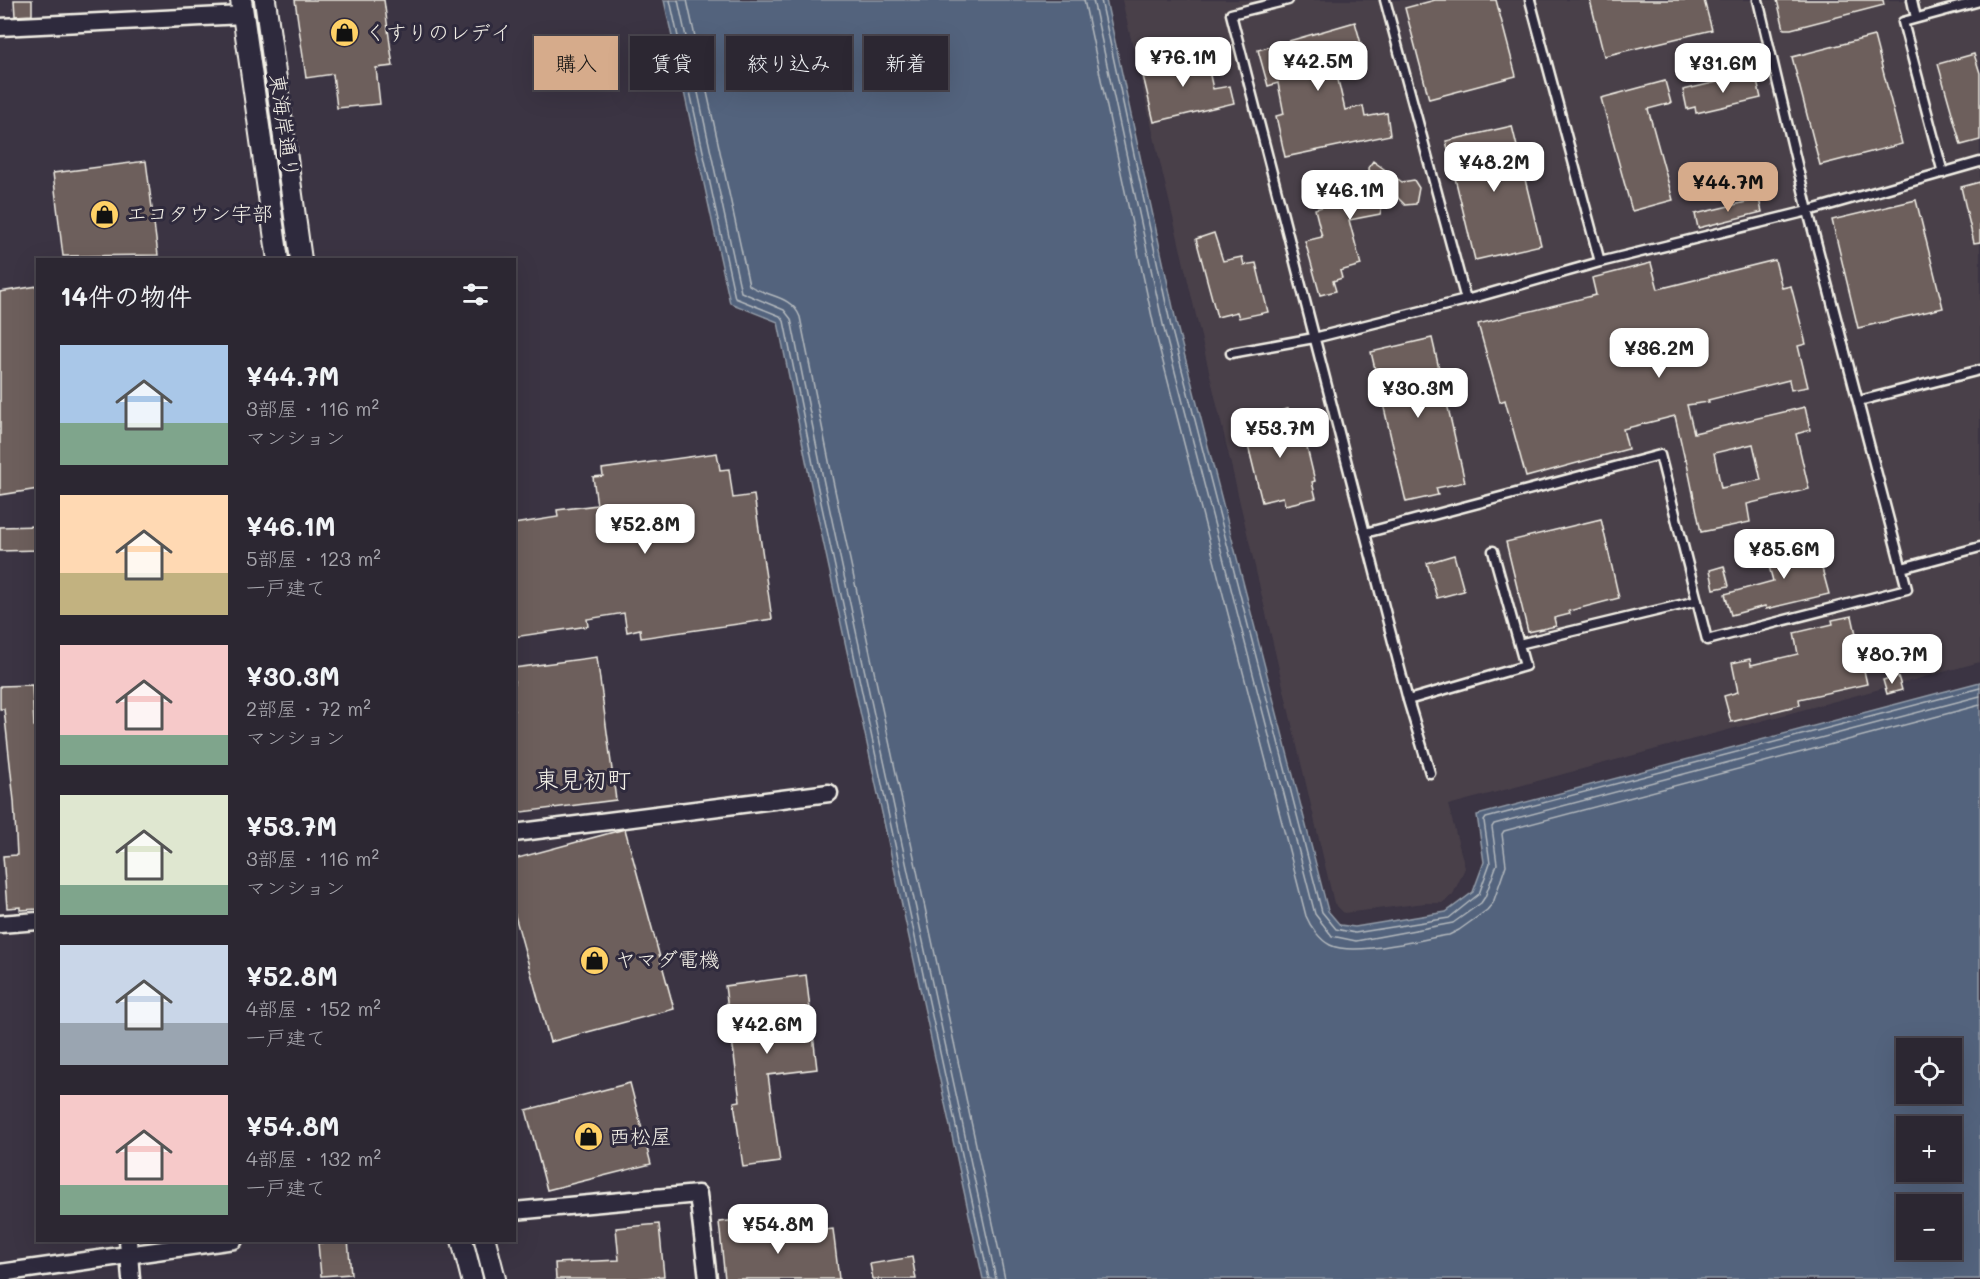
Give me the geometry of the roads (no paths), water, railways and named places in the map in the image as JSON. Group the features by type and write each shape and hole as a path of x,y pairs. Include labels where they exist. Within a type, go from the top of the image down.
{"street":[{"name":"東海岸通り","path":"265,0 301,258"},
{"name":"東海岸通り","path":"242,7 278,258"},
{"path":"0,27 242,7"},
{"path":"516,833 829,793"},
{"path":"0,924 36,921"},
{"path":"516,1211 698,1194 708,1279"},
{"path":"0,1273 129,1248 208,1242"},
{"path":"463,1242 472,1279"},
{"path":"486,1242 495,1279"},
{"path":"129,1248 131,1279"}],"lane":[{"path":"1288,0 1231,14 1408,700 1430,773"},
{"path":"1385,0 1466,300"},
{"path":"1530,0 1600,262"},
{"path":"1365,533 1660,455 1707,640 1907,590 1808,210 1758,0"},
{"path":"1912,0 1916,18"},
{"path":"1944,173 1903,22 1980,1"},
{"path":"1231,353 1314,338 1466,300 1600,262 1808,210 1980,162"},
{"path":"1859,401 1980,370"},
{"path":"1902,568 1980,547"},
{"path":"1408,700 1525,666 1493,551"},
{"path":"1519,644 1697,601"}],"water":[{"path":"664,0 1106,0 1177,326 1328,911 1340,925 1355,927 1446,912 1473,892 1484,862 1477,815 1980,682 1980,1279 983,1279 811,485 778,322 730,303 684,90 714,90 714,36 672,36"}],"place":[{"name":"くすりのレデイ","path":"344,33"},
{"name":"エコタウン宇部","path":"105,214"},
{"name":"ヤマダ電機","path":"594,960"},
{"name":"西松屋","path":"588,1137"}],"district":[{"name":"東見初町","path":"583,780"}]}
